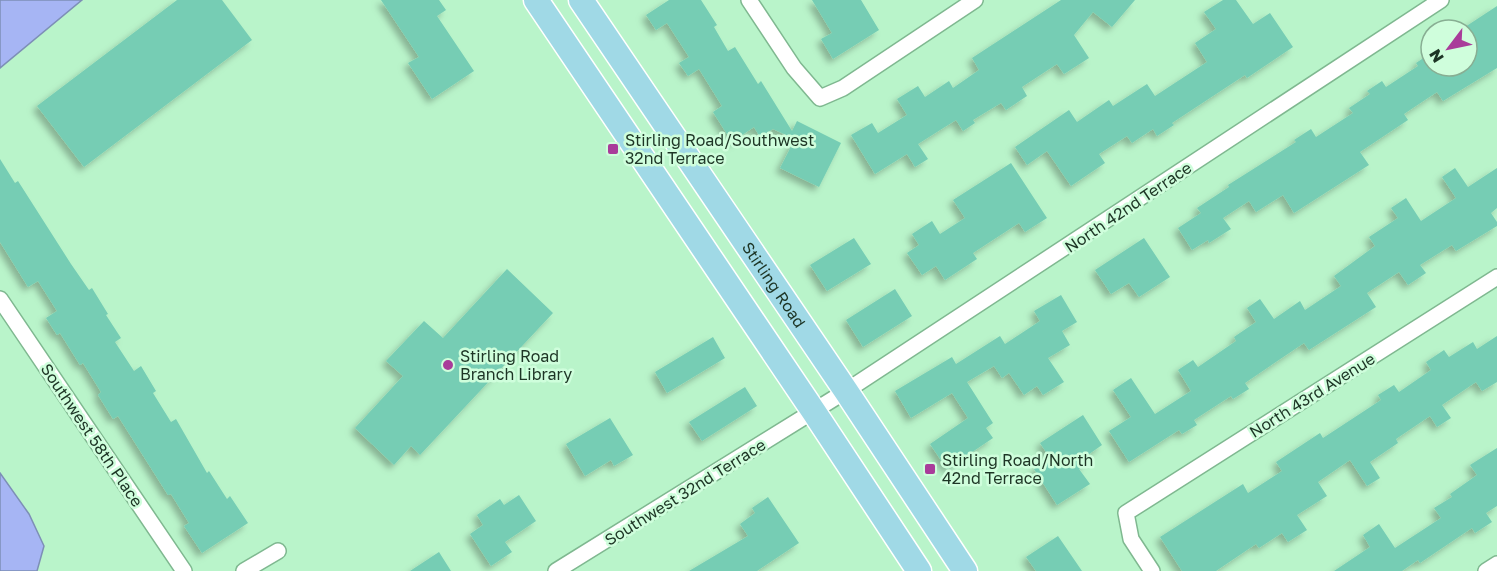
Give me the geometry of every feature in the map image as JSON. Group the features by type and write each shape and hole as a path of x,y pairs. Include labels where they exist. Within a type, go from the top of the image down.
{"main road":[{"path":"536,0 919,571"},
{"name":"Stirling Road","path":"581,0 965,571"}],"street":[{"path":"749,0 794,68 820,98 843,88 975,0"},
{"name":"North 42nd Terrace","path":"814,412 1064,250 1441,0"},
{"name":"North 43rd Avenue","path":"1152,571 1131,539 1126,513 1497,277"},
{"name":"Southwest 58th Place","path":"0,299 184,571"},
{"name":"Southwest 32nd Terrace","path":"556,571 814,412"},
{"path":"244,571 279,551"},
{"path":"1486,571 1497,564"}],"water":[{"path":"0,0 82,0 0,68"},
{"path":"0,473 29,514 44,546 37,571 0,571"}],"building":[{"path":"177,0 222,0 252,40 84,167 37,106"},
{"path":"381,0 439,0 446,10 437,16 474,71 432,99 408,63 419,57"},
{"path":"669,0 701,0 717,25 714,27 728,51 735,47 758,84 761,81 792,131 797,121 841,143 819,187 780,168 795,139 773,129 760,137 754,127 732,142 713,112 722,106 699,69 688,76 679,63 689,57 667,23 656,30 646,15"},
{"path":"812,0 861,0 879,30 833,59 821,39 832,33"},
{"path":"1061,0 1135,0 1112,27 1093,12 1074,35 1089,58 1064,74 1057,64 1022,87 1027,96 1006,110 1001,103 973,120 975,123 963,131 956,120 918,144 928,159 915,167 907,154 875,174 851,135 872,123 878,133 907,115 897,99 918,86 925,97 949,81 953,88 979,70 972,58"},
{"path":"1223,0 1236,0 1253,24 1270,13 1293,47 1247,78 1245,75 1172,123 1174,125 1157,136 1153,129 1132,143 1127,136 1099,154 1105,163 1071,186 1047,151 1027,165 1015,147 1069,110 1077,122 1109,100 1113,106 1147,84 1155,96 1207,62 1195,43 1216,29 1204,12"},
{"path":"1497,6 1497,68 1443,101 1437,92 1404,114 1408,120 1360,152 1369,165 1294,213 1283,195 1256,212 1249,201 1223,218 1231,229 1209,243 1208,240 1192,250 1178,228 1201,213 1197,208 1229,187 1228,185 1296,142 1294,140 1311,129 1316,137 1353,113 1349,108 1370,94 1367,91 1382,81 1386,87 1418,66 1416,63 1419,61 1419,78 1479,78 1479,18"},
{"path":"0,159 15,183 18,181 89,290 92,288 121,338 115,342 134,371 141,366 156,391 153,393 171,422 176,419 207,473 209,471 227,499 230,496 248,523 202,553 184,526 189,523 171,494 168,495 118,416 113,419 98,395 101,392 83,363 80,365 60,333 57,335 46,318 57,311 38,281 28,287 0,242"},
{"path":"1011,163 1047,218 1025,232 1019,223 973,253 977,259 945,280 936,266 922,275 907,253 919,245 912,234 932,221 940,234 965,218 953,200"},
{"path":"1455,168 1468,187 1497,168 1497,208 1491,213 1497,226 1456,251 1452,245 1420,265 1426,273 1408,285 1399,272 1367,293 1376,307 1309,350 1304,343 1245,383 1249,389 1233,399 1231,396 1194,420 1197,425 1182,434 1179,430 1129,462 1109,431 1131,417 1113,390 1131,378 1155,414 1191,391 1178,370 1193,360 1198,367 1236,341 1234,337 1256,322 1247,308 1260,299 1274,319 1300,301 1305,310 1341,286 1334,276 1375,246 1369,237 1398,218 1391,208 1406,198 1421,221 1456,198 1442,177"},
{"path":"854,238 871,264 827,291 810,265"},
{"path":"1144,238 1170,277 1139,297 1129,283 1111,294 1095,270"},
{"name":"Stirling Road Branch Library","path":"507,269 553,313 420,455 411,446 394,465 355,428 403,376 386,361 424,321 443,338"},
{"path":"895,289 912,316 863,347 846,320"},
{"path":"1061,295 1077,322 1062,331 1070,345 1048,358 1064,382 1043,395 1037,386 1024,395 1009,373 1002,378 994,366 967,382 993,423 986,428 993,438 947,469 930,444 968,418 952,393 911,418 895,391 952,357 956,364 1000,336 1005,344 1040,321 1034,311"},
{"path":"1497,336 1497,382 1482,391 1476,382 1442,405 1451,418 1437,427 1430,416 1396,439 1398,443 1370,462 1380,478 1367,486 1350,460 1318,482 1327,496 1297,515 1307,530 1288,542 1282,533 1259,548 1256,544 1216,571 1182,571 1160,537 1243,484 1248,493 1282,471 1276,462 1320,433 1323,438 1381,400 1378,395 1394,385 1399,392 1431,370 1426,362 1444,350 1449,357 1473,342 1477,349"},
{"path":"713,337 725,358 667,393 655,372"},
{"path":"745,387 757,406 702,441 689,422"},
{"path":"1083,415 1102,445 1082,459 1086,464 1079,469 1090,484 1057,505 1034,469 1050,458 1040,443"},
{"path":"610,418 633,455 614,466 611,460 585,476 566,444"},
{"path":"1497,448 1497,506 1486,513 1492,522 1475,533 1472,528 1420,563 1418,560 1402,571 1334,571 1370,547 1363,535 1379,524 1395,548 1441,518 1434,508 1452,497 1450,494 1477,475 1470,465"},
{"path":"519,495 536,521 505,542 512,552 491,566 470,534 483,525 477,515 500,499 504,505"},
{"path":"768,497 799,543 757,571 689,571 748,536 740,524 755,513 752,508"},
{"path":"1058,536 1082,571 1036,571 1026,557"},
{"path":"439,552 451,571 410,571"}],"place":[{"name":"Stirling Road/Southwest 32nd Terrace","path":"613,149"},
{"name":"Stirling Road Branch Library","path":"448,365"},
{"name":"Stirling Road/North 42nd Terrace","path":"930,469"}]}
